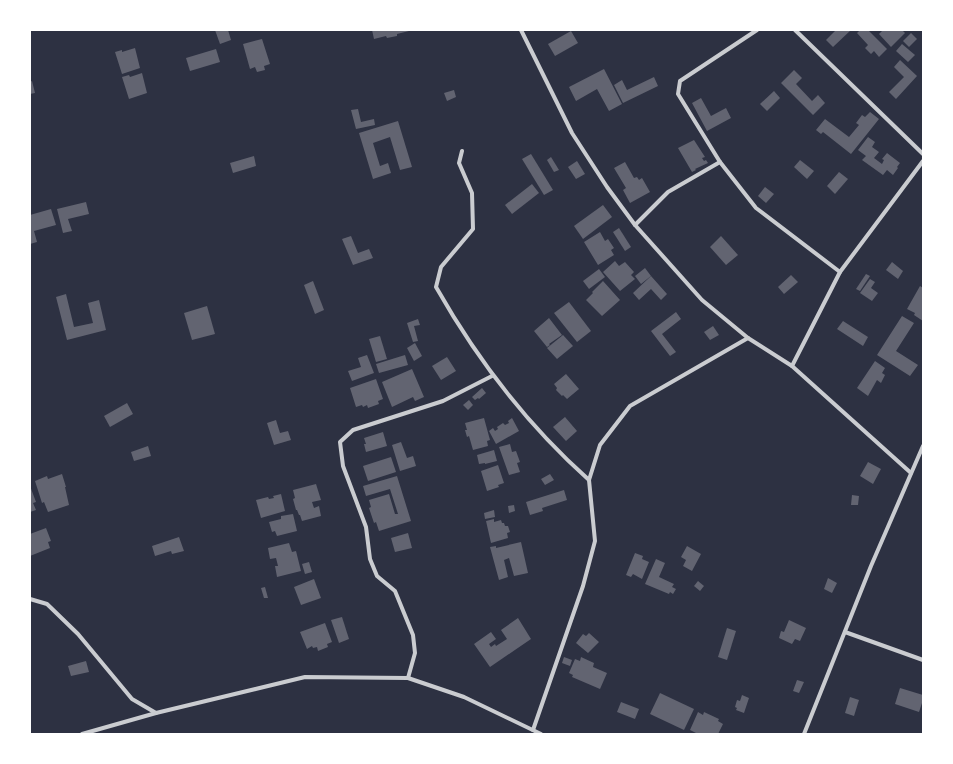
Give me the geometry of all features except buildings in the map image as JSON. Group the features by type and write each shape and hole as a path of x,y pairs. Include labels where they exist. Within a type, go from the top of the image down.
{"street":[{"path":"522,30 572,133 607,187 635,225 702,300 748,338 792,366 911,473"},
{"path":"757,30 680,81 678,94 720,162 756,208 840,272"},
{"path":"795,30 923,154"},
{"path":"462,151 459,163 472,193 473,229 441,267 436,287 454,320 492,376 513,402 561,455 589,480"},
{"path":"792,366 840,272 923,161"},
{"path":"635,225 668,192 720,162"},
{"path":"533,730 583,586 595,541 589,480 600,446 630,406 748,338"},
{"path":"408,678 415,653 413,635 395,591 377,576 370,559 366,527 343,466 340,442 353,430 443,402 492,376"},
{"path":"804,734 871,566 923,446"},
{"path":"30,599 47,604 78,634 132,699 156,713"},
{"path":"845,632 923,660"},
{"path":"82,734 156,713 305,677 408,678 464,697 541,734"}]}
